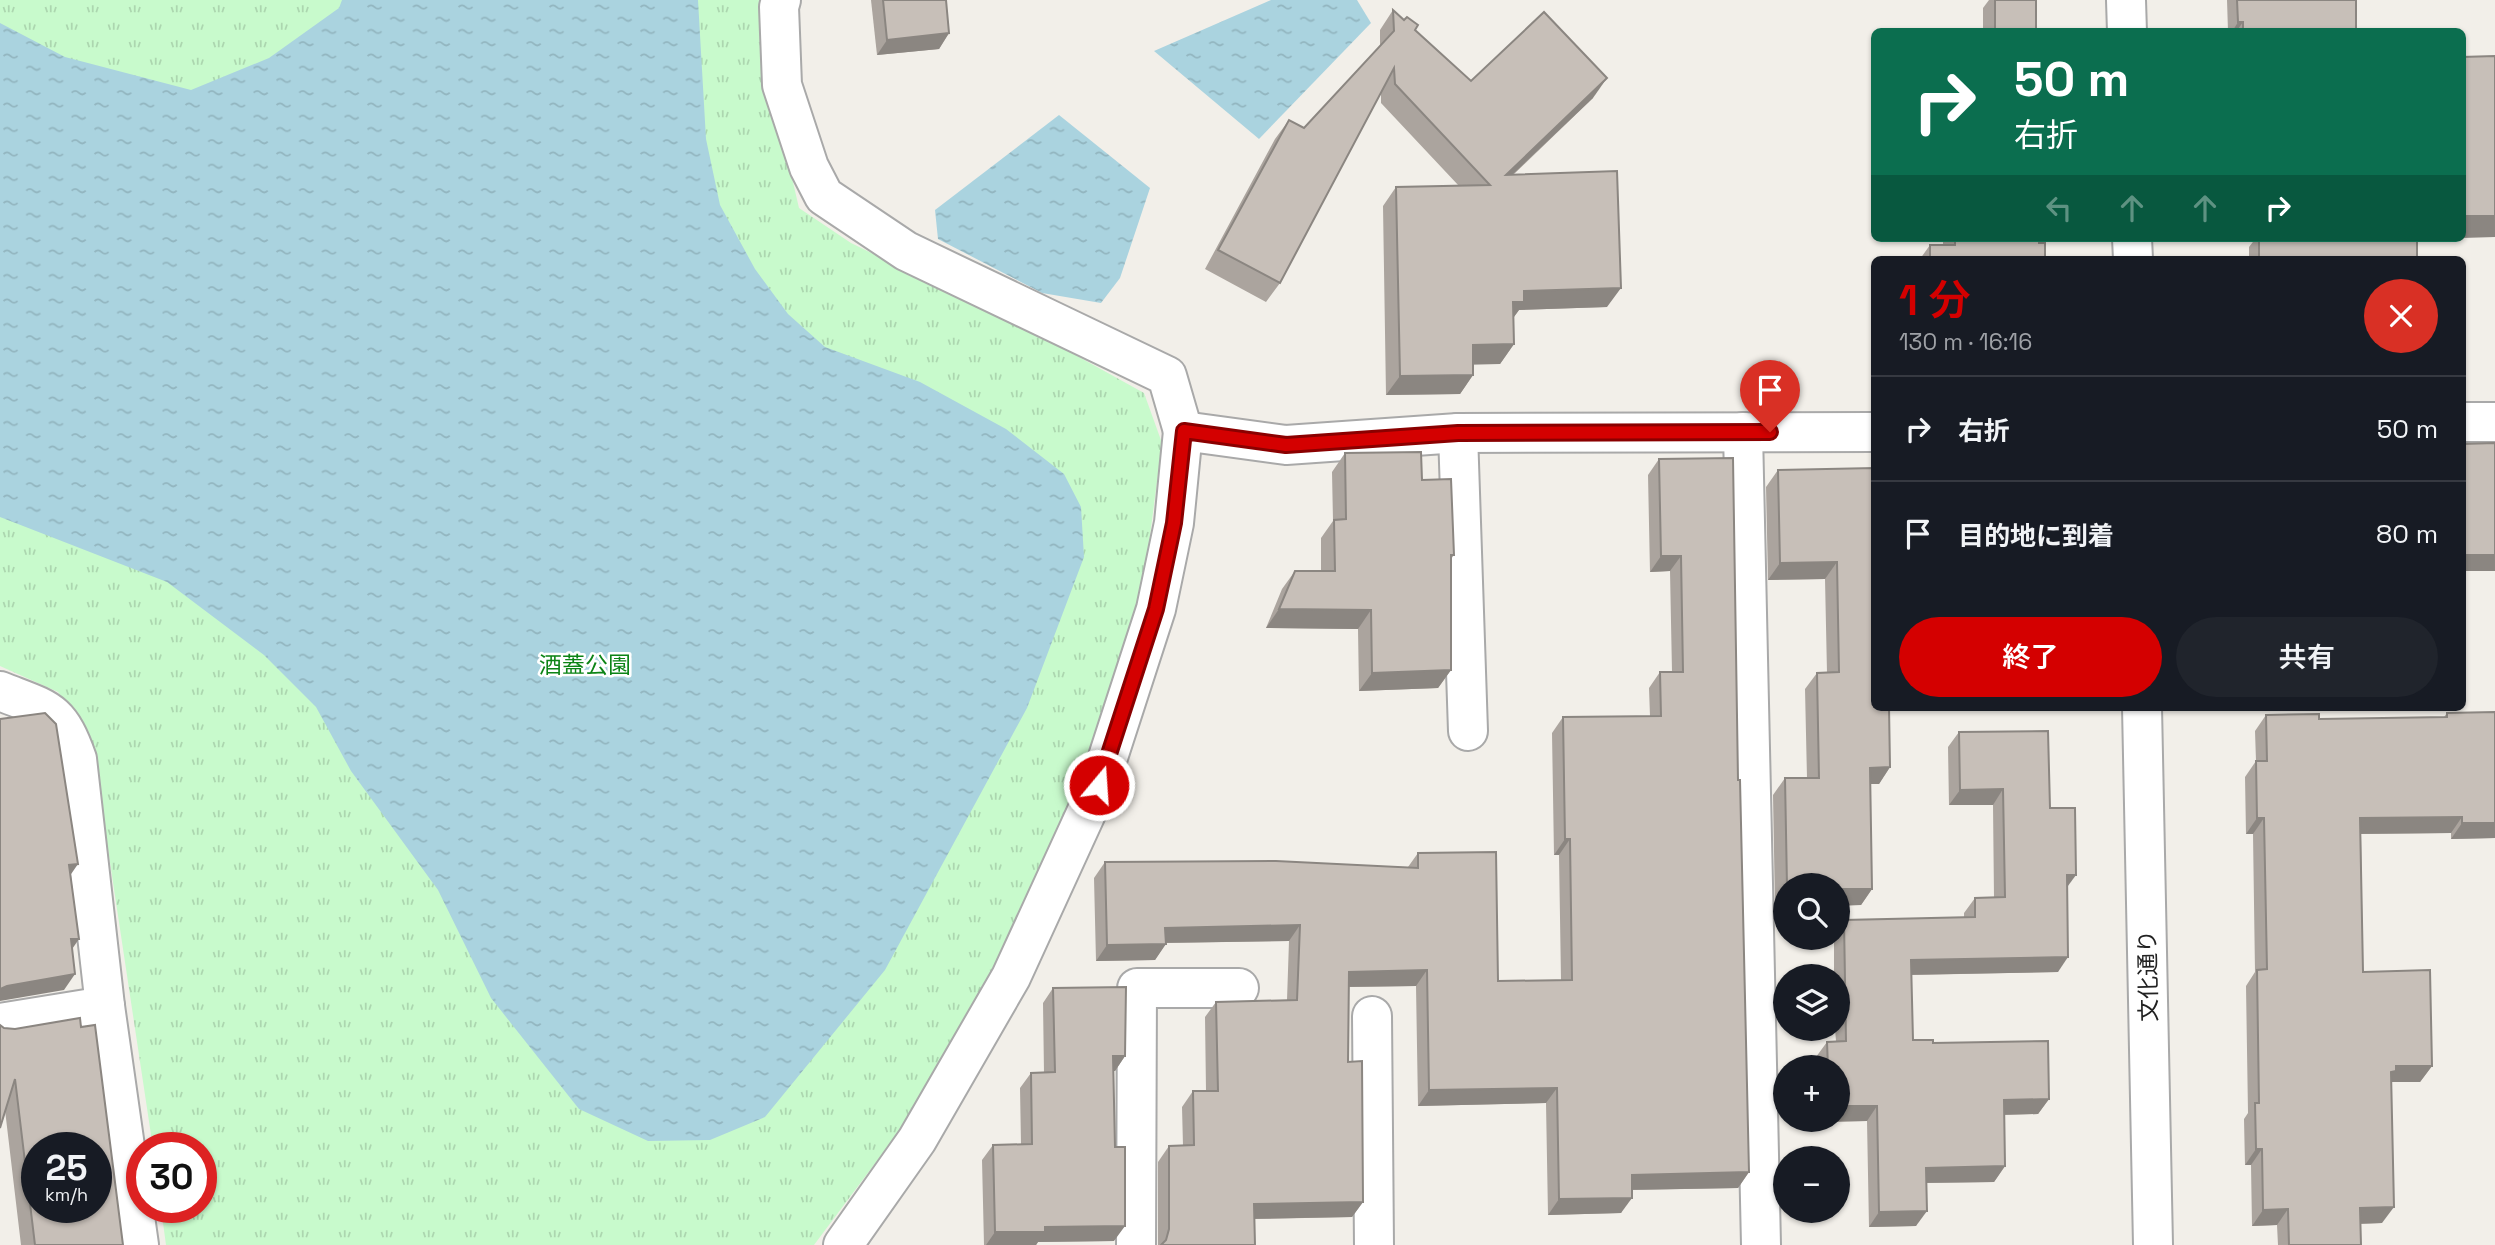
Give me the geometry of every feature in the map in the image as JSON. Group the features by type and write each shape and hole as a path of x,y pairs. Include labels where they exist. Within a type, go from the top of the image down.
{"street":[{"path":"781,0 782,85 809,167 824,196 906,251 1167,376 1184,431 1174,523 1156,609 1099,785 1012,978 917,1140 844,1245"},
{"path":"2126,0 2127,28"},
{"path":"2466,422 2495,422"},
{"path":"1184,431 1286,445 1458,433 1871,432"},
{"path":"1743,432 1761,1245"},
{"path":"1458,433 1468,731"},
{"path":"0,691 43,707 60,720 77,760 105,1006 139,1245"},
{"name":"文化通り","path":"2143,711 2153,1245"},
{"path":"1136,1245 1137,988 1239,988"},
{"path":"0,1023 105,1006"},
{"path":"1372,1016 1374,1245"}],"green space":[{"name":"酒蓋公園","path":"0,0 764,0 769,79 799,208 851,243 1032,331 1144,393 1162,443 1144,582 1078,789 983,988 909,1118 814,1245 166,1245 163,1223 217,1223 217,1132 151,1132 92,743 58,692 0,666"}],"water":[{"name":"酒蓋公園","path":"342,0 698,0 706,139 720,205 755,269 788,314 825,347 920,382 1006,429 1064,474 1081,507 1084,557 1027,708 885,970 765,1117 710,1140 648,1141 579,1109 491,998 438,890 351,771 316,707 264,655 167,582 0,517 0,23 65,57 191,90 269,58 339,8"},
{"path":"1271,0 1357,0 1371,23 1259,139 1154,51"},
{"path":"1059,115 1150,188 1120,278 1101,303 1042,293 938,239 935,210"}],"building":[{"path":"883,0 946,0 949,33 887,40"},
{"path":"1995,0 2036,0 2036,28 1995,28"},
{"path":"2237,0 2356,0 2356,28 2243,28 2243,22 2238,22"},
{"path":"1393,10 1404,20 1407,17 1418,25 1415,30 1471,81 1544,12 1607,78 1506,175 1617,171 1621,288 1524,291 1524,302 1513,302 1514,344 1473,345 1473,375 1400,376 1396,187 1490,185 1395,84 1394,68 1280,283 1218,250 1289,120 1304,128 1394,31"},
{"path":"2495,56 2495,216 2466,216 2466,57"},
{"path":"1955,242 2039,242 2045,243 2045,256 1930,256 1930,245 1955,245"},
{"path":"2259,242 2417,242 2417,256 2259,256"},
{"path":"2495,443 2495,555 2466,555 2466,444"},
{"path":"1421,452 1422,480 1451,479 1454,555 1451,555 1451,670 1372,673 1371,610 1279,609 1295,571 1335,571 1334,520 1346,519 1345,453"},
{"path":"1733,458 1738,780 1749,1172 1632,1175 1632,1198 1559,1199 1557,1088 1429,1090 1427,970 1349,972 1348,1062 1362,1061 1363,1202 1254,1204 1255,1245 1161,1245 1166,1240 1169,1229 1169,1146 1194,1145 1193,1091 1218,1091 1216,1002 1297,1000 1300,925 1165,928 1166,944 1107,945 1105,862 1276,861 1418,868 1418,853 1496,852 1498,981 1572,980 1570,839 1565,839 1563,717 1661,716 1660,672 1683,672 1681,556 1661,556 1659,459"},
{"path":"1871,468 1871,711 1889,711 1890,767 1870,768 1872,889 1850,889 1850,873 1787,873 1785,778 1819,778 1817,673 1839,672 1837,562 1780,563 1778,470"},
{"path":"2495,712 2495,823 2462,823 2462,817 2360,818 2363,972 2430,970 2432,1066 2396,1066 2396,1071 2391,1072 2394,1207 2360,1208 2361,1245 2289,1245 2288,1209 2263,1210 2262,1149 2256,1149 2255,1103 2259,1103 2257,970 2267,969 2264,818 2257,818 2256,761 2267,761 2266,715 2319,714 2319,719 2447,717 2447,713"},
{"path":"45,713 56,724 78,864 69,865 79,939 71,939 75,974 0,989 0,719"},
{"path":"2048,731 2050,808 2075,808 2076,875 2067,875 2068,957 1911,960 1913,1040 1933,1040 1933,1043 2048,1041 2049,1099 2004,1100 2005,1166 1926,1168 1927,1211 1879,1212 1877,1106 1850,1106 1850,1055 1828,1055 1827,1042 1850,1041 1850,964 1845,964 1844,950 1850,950 1850,920 1975,917 1975,898 2005,897 2003,789 1960,790 1959,732"},
{"path":"1126,987 1125,1056 1113,1056 1115,1147 1125,1147 1125,1226 1045,1227 1045,1232 995,1232 993,1145 1032,1144 1031,1073 1055,1072 1053,988"},
{"path":"80,1018 81,1027 95,1025 109,1132 21,1132 15,1079 0,1128 0,1025 15,1029"},
{"path":"112,1159 123,1245 35,1245 32,1223 112,1223"}],"route":[{"path":"1099,785 1156,609 1174,523 1184,431 1286,445 1458,433 1770,432"}]}
